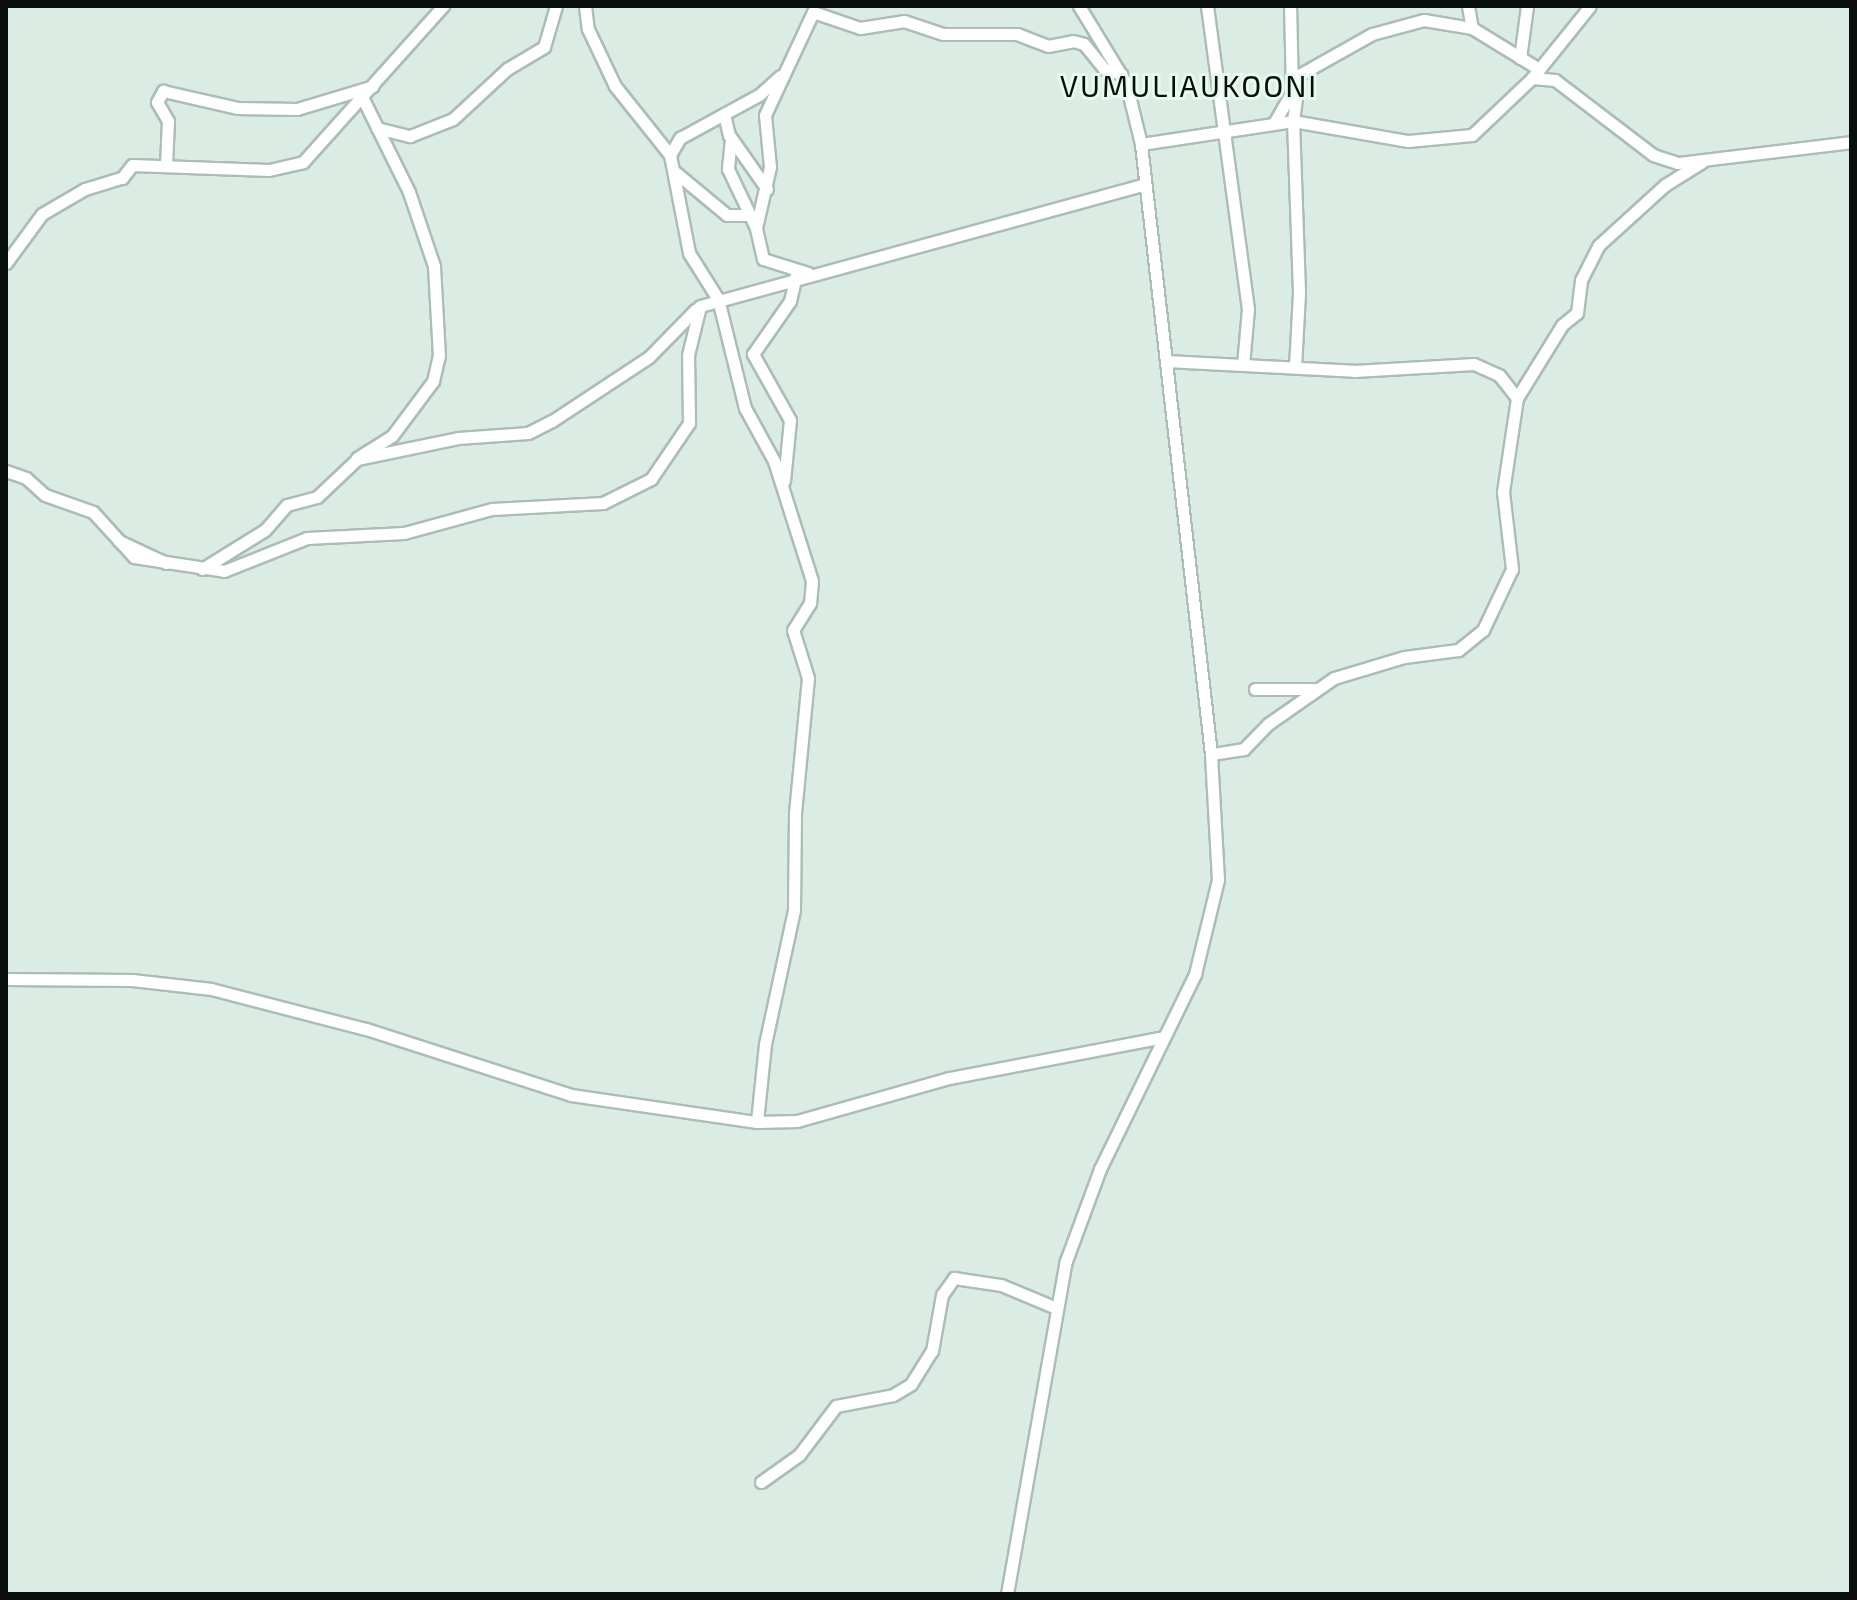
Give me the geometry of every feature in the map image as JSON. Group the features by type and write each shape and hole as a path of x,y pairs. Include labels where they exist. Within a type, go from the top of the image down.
{"street":[{"path":"6,263 42,214 85,189 120,180 132,165 292,167 316,152 443,6"},
{"path":"377,128 410,136 442,126 507,69 536,56 548,40 556,6"},
{"path":"585,6 592,39 615,86 670,155 689,253 718,299 745,408 774,461 812,581 810,603 793,630 808,678 808,730 797,784 789,957 767,1035 757,1122"},
{"path":"1007,1594 1054,1307 1081,1215 1202,956 1215,901 1219,847 1141,144 1121,74 1079,6"},
{"path":"1207,6 1219,130 1248,309 1243,365"},
{"path":"1274,123 1292,92 1290,6"},
{"path":"1468,6 1472,28"},
{"path":"1520,58 1527,6"},
{"path":"1141,144 1293,121 1402,140 1466,137 1488,124 1536,74 1590,6"},
{"path":"756,228 767,189 769,152 762,125 809,15 817,11 860,28 904,21 943,34 1017,34 1051,47 1073,41 1084,44 1104,69 1121,74"},
{"path":"1295,367 1299,292 1293,121 1299,75 1326,54 1407,22 1442,20 1472,28 1520,58 1536,74 1581,97 1653,155 1678,163 1851,142"},
{"path":"670,155 680,138 724,114 784,72"},
{"path":"166,165 168,121 157,102 163,91 237,108 297,109 374,86"},
{"path":"201,569 265,530 287,505 317,497 357,459 392,436 433,381 439,356 434,266 409,192 363,99"},
{"path":"724,114 731,139 767,189"},
{"path":"731,139 728,169 756,228 763,259 802,275"},
{"path":"1211,754 1244,749 1316,689 1374,664 1458,650 1492,617 1512,569 1503,492 1517,398 1562,325 1577,313 1581,280 1599,245 1665,185 1702,162"},
{"path":"675,172 727,215 749,215"},
{"path":"357,459 534,430 649,357 696,309 718,299 1145,184"},
{"path":"785,498 790,420 753,354 790,301 802,275"},
{"path":"6,471 45,495 93,512 134,557 201,569 236,570 307,538 404,533 492,509 588,506 642,486 689,423 688,355 696,309"},
{"path":"1166,361 1295,367 1482,365 1506,381 1517,398"},
{"path":"1255,689 1316,689"},
{"path":"6,979 132,980 211,989 366,1029 571,1095 757,1122 797,1121 949,1078 1163,1037"},
{"path":"761,1482 799,1455 836,1406 893,1395 911,1384 937,1338 948,1282 1001,1285 1054,1307"}],"district":[{"name":"VUMULIAUKOONI","path":"1189,85"}]}
